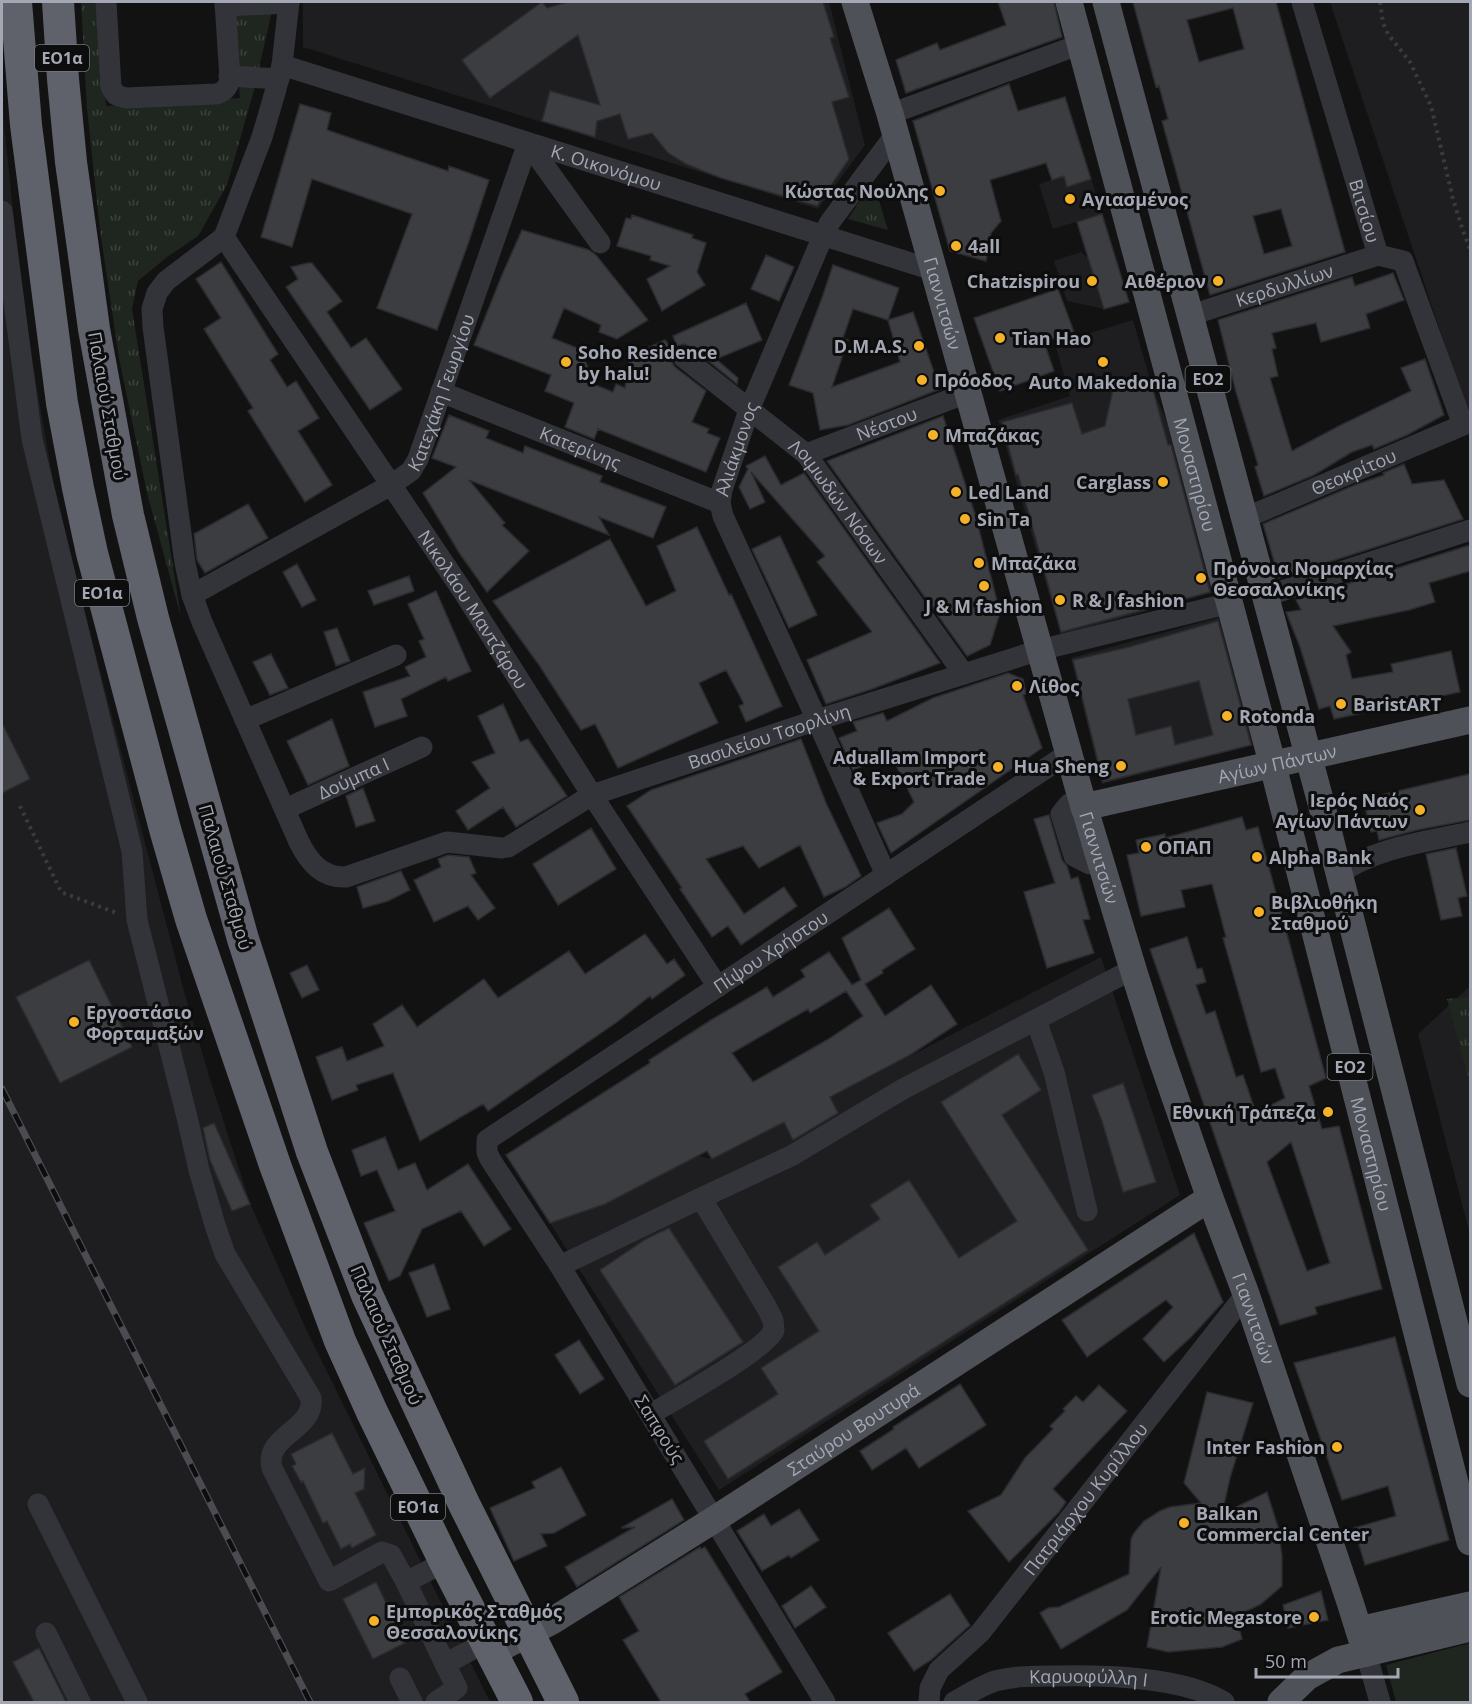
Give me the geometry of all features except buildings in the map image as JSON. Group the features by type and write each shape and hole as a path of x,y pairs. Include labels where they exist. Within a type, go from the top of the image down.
{"highway":[{"name":"ΕΟ1α","path":"16,2 26,125 62,403 92,553 165,829 195,930 275,1165 327,1308 372,1412 517,1702"},
{"name":"Παλαιού Σταθμού","path":"58,2 71,162 81,237 94,329 128,515 153,618 243,939 312,1152 368,1295 464,1504 563,1702"}],"main road":[{"name":"Γιαννιτσών","path":"855,2 893,124 1069,753 1076,806 1210,1198 1246,1294 1362,1641"},
{"name":"Μοναστηρίου","path":"1070,2 1274,766 1470,1542"},
{"name":"Μοναστηρίου","path":"1106,2 1339,874 1463,1323 1470,1384"},
{"name":"Αγίων Πάντων","path":"1076,806 1274,766 1470,720"},
{"name":"Σταύρου Βουτυρά","path":"488,1648 528,1634 552,1621 715,1519 1210,1198"},
{"path":"1281,1702 1318,1670 1338,1660 1362,1641 1470,1605"},
{"path":"1362,1641 1470,1628"}],"street":[{"path":"106,2 111,85 116,95 126,98 221,92 226,89 234,76 228,4 288,2 281,72 262,137 224,237 166,281 157,293 152,309 182,540 192,595 285,809"},
{"name":"Βιτσίου","path":"1302,2 1378,255 1403,261 1467,426"},
{"path":"893,124 1081,45"},
{"name":"Κ. Οικονόμου","path":"234,76 281,72 528,143 933,270"},
{"name":"Αλιάκμονος","path":"886,875 723,516 720,503 722,490 749,410 823,236 893,124"},
{"path":"528,143 600,243"},
{"name":"Κατεχάκη Γεωργίου","path":"192,595 391,485 405,476 415,465 528,143"},
{"path":"2,211 32,439 132,851 137,920 199,1170 225,1254 311,1398 309,1414 272,1451 270,1462 329,1581 382,1552 391,1555 457,1688 436,1702"},
{"name":"Νικολάου Μαντζάρου","path":"224,237 464,593 592,795 718,987"},
{"name":"Κερδυλλίων","path":"1191,315 1378,255"},
{"name":"Λοιμωδών Νόσων","path":"683,357 806,454 964,674"},
{"name":"Κατερίνης","path":"441,392 720,503"},
{"name":"Νέστου","path":"806,454 967,393"},
{"name":"Θεοκρίτου","path":"1245,518 1467,426"},
{"path":"1266,596 1470,530"},
{"name":"Βασιλείου Τσορλίνη","path":"285,809 305,854 319,869 333,876 346,877 447,842 505,848 592,795 817,720 1040,651 1230,603"},
{"path":"245,720 396,655"},
{"name":"Δούμπα Ι","path":"285,809 422,747"},
{"name":"Πίψου Χρήστου","path":"490,1159 487,1152 488,1140 1069,753"},
{"path":"1076,806 1061,814 1074,856 1090,864"},
{"path":"1339,874 1360,861 1390,850 1470,832"},
{"path":"560,1266 791,1156 903,1089 1133,969"},
{"path":"1036,1020 1053,1072 1087,1211"},
{"name":"Σαπφούς","path":"490,1159 560,1266 825,1702"},
{"path":"651,1414 750,1354 770,1339 774,1330 767,1308 701,1198"},
{"name":"Πατριάρχου Κυρίλλου","path":"929,1702 930,1688 939,1670 980,1633 1246,1294"},
{"path":"38,1504 137,1702"},
{"path":"406,1582 445,1562"},
{"path":"46,1633 80,1702"},
{"name":"Γιαννιτσών","path":"1362,1641 1380,1702"},
{"path":"445,1664 488,1648"},
{"name":"Καρυοφύλλη Ι","path":"954,1702 981,1686 1013,1677 1101,1675 1179,1685 1224,1702"},
{"path":"400,1678 412,1702"}],"path":[{"path":"1380,2 1383,22 1388,34 1410,62 1431,106 1453,199 1470,249"},
{"path":"20,806 61,892 137,920"}],"shaded area":[{"path":"303,2 829,2 865,145 818,209 303,47"},
{"path":"1330,2 1470,2 1470,420"},
{"path":"2,83 4,125 24,313 53,481 89,629 185,995 209,1076 250,1203 306,1329 490,1702 2,1702"},
{"name":"Αγιασμένος","path":"1088,169 1102,214 1053,229 1039,184"},
{"name":"Chatzispirou","path":"1081,252 1090,260 1114,253 1129,302 1104,309 1067,301 1054,261"},
{"path":"1133,320 1153,390 1174,437 1222,590 1061,635 998,420 1070,396 1055,344"},
{"path":"1228,615 1262,743 1102,784 1071,658"},
{"path":"1101,957 1180,1195 719,1490 550,1223 605,1204 698,1156 712,1159"},
{"path":"1470,986 1470,1235 1418,1034"}],"green space":[{"path":"81,2 99,2 106,106 240,98 234,13 272,11 254,90 227,185 198,236 167,257 138,281 132,309 181,617 147,493 119,358 100,230 87,109"},
{"path":"873,181 888,230 848,219"},
{"path":"1470,996 1470,1085 1447,999"},
{"path":"1470,1643 1470,1702 1396,1702 1386,1665"}],"railway":[{"path":"2,1089 310,1702"}],"place":[{"name":"Κώστας Νούλης","path":"940,191"},
{"name":"Αγιασμένος","path":"1070,199"},
{"name":"4all","path":"956,246"},
{"name":"Chatzispirou","path":"1092,281"},
{"name":"Αιθέριον","path":"1218,281"},
{"name":"Tian Hao","path":"1000,338"},
{"name":"D.M.A.S.","path":"919,346"},
{"name":"Soho Residence by halu!","path":"566,362"},
{"name":"Auto Makedonia","path":"1103,362"},
{"name":"Πρόοδος","path":"922,380"},
{"name":"Μπαζάκας","path":"933,435"},
{"name":"Carglass","path":"1163,482"},
{"name":"Led Land","path":"956,492"},
{"name":"Sin Ta","path":"965,519"},
{"name":"Μπαζάκα","path":"979,563"},
{"name":"Πρόνοια Νομαρχίας Θεσσαλονίκης","path":"1201,578"},
{"name":"J & M fashion","path":"984,586"},
{"name":"R & J fashion","path":"1060,600"},
{"name":"Λίθος","path":"1017,686"},
{"name":"BaristART","path":"1341,704"},
{"name":"Rotonda","path":"1227,716"},
{"name":"Hua Sheng","path":"1121,766"},
{"name":"Aduallam Import & Export Trade","path":"998,767"},
{"name":"Ιερός Ναός Αγίων Πάντων","path":"1420,810"},
{"name":"ΟΠΑΠ","path":"1146,847"},
{"name":"Alpha Bank","path":"1257,857"},
{"name":"Βιβλιοθήκη Σταθμού","path":"1259,912"},
{"name":"Εργοστάσιο Φορταμαξών","path":"74,1022"},
{"name":"Εθνική Τράπεζα","path":"1328,1112"},
{"name":"Inter Fashion","path":"1337,1447"},
{"name":"Balkan Commercial Center","path":"1184,1523"},
{"name":"Erotic Megastore","path":"1314,1617"},
{"name":"Εμπορικός Σταθμός Θεσσαλονίκης","path":"374,1621"}]}
